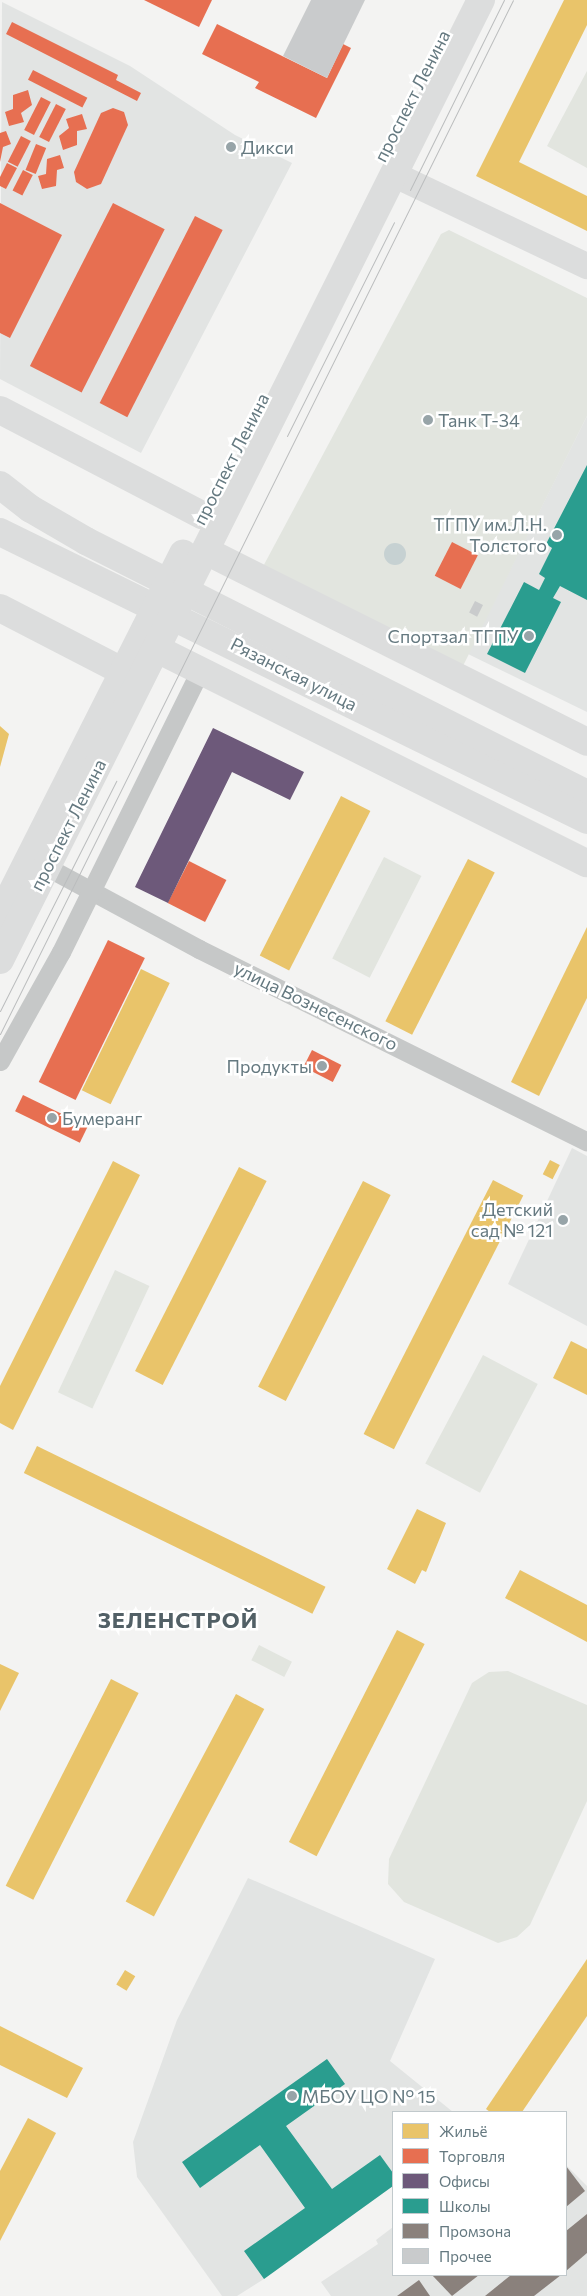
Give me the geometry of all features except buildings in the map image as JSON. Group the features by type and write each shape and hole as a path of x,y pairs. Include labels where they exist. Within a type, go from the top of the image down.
{"main road":[{"name":"проспект Ленина","path":"0,960 47,867 155,638 385,170 460,0"},
{"name":"проспект Ленина","path":"194,560 202,516 385,170 481,0"},
{"path":"0,410 202,516"},
{"name":"Рязанская улица","path":"0,485 31,509 587,794"},
{"name":"Рязанская улица","path":"0,532 587,820"},
{"path":"194,560 587,742"},
{"path":"0,608 124,672"},
{"name":"проспект Ленина","path":"0,916 124,672 155,638"},
{"path":"155,638 200,671 587,862"}],"street":[{"path":"385,170 587,266"},
{"path":"0,1061 91,890 200,671"},
{"name":"улица Вознесенского","path":"47,867 587,1142"}],"shaded area":[{"path":"2,2 130,66 235,135 292,163 141,453 0,379"},
{"path":"587,71 587,168 547,146"},
{"path":"449,230 587,298 587,416 459,674 259,574 441,234"},
{"name":"ТГПУ им.Л.Н. Толстого","path":"587,416 587,712 468,654"},
{"path":"395,543 403,546 406,554 403,562 395,565 387,562 384,554 387,546"},
{"path":"384,857 421,876 370,978 332,959"},
{"name":"Детский сад № 121","path":"572,1148 587,1156 587,1326 508,1284"},
{"path":"115,1270 149,1286 92,1408 58,1392"},
{"path":"483,1355 538,1384 480,1493 425,1464"},
{"path":"259,1645 292,1662 284,1677 251,1660"},
{"path":"508,1671 587,1705 587,1801 530,1925 517,1937 498,1943 404,1902 388,1884 389,1859 472,1683 489,1672"},
{"name":"МБОУ ЦО N° 15","path":"248,1878 435,1959 390,2061 452,2111 392,2111 392,2187 264,2279 237,2296 222,2296 137,2177 133,2142 177,2020"},
{"path":"567,2166 587,2186 587,2296 331,2296 321,2282 378,2244 376,2240 392,2228 392,2276 567,2276"}],"tram line":[{"path":"410,190 504,0"},
{"path":"0,1034 513,0"},
{"path":"287,436 394,222"},
{"path":"0,1011 116,781"}],"place":[{"name":"Дикси","path":"231,147"},
{"name":"Танк Т-34","path":"428,420"},
{"name":"ТГПУ им.Л.Н. Толстого","path":"557,535"},
{"name":"Спортзал ТГПУ","path":"529,636"},
{"name":"Продукты","path":"322,1066"},
{"name":"Бумеранг","path":"52,1118"},
{"name":"Детский сад № 121","path":"563,1220"},
{"name":"МБОУ ЦО N° 15","path":"292,2096"}],"district":[{"name":"ЗЕЛЕНСТРОЙ","path":"178,1620"}]}
